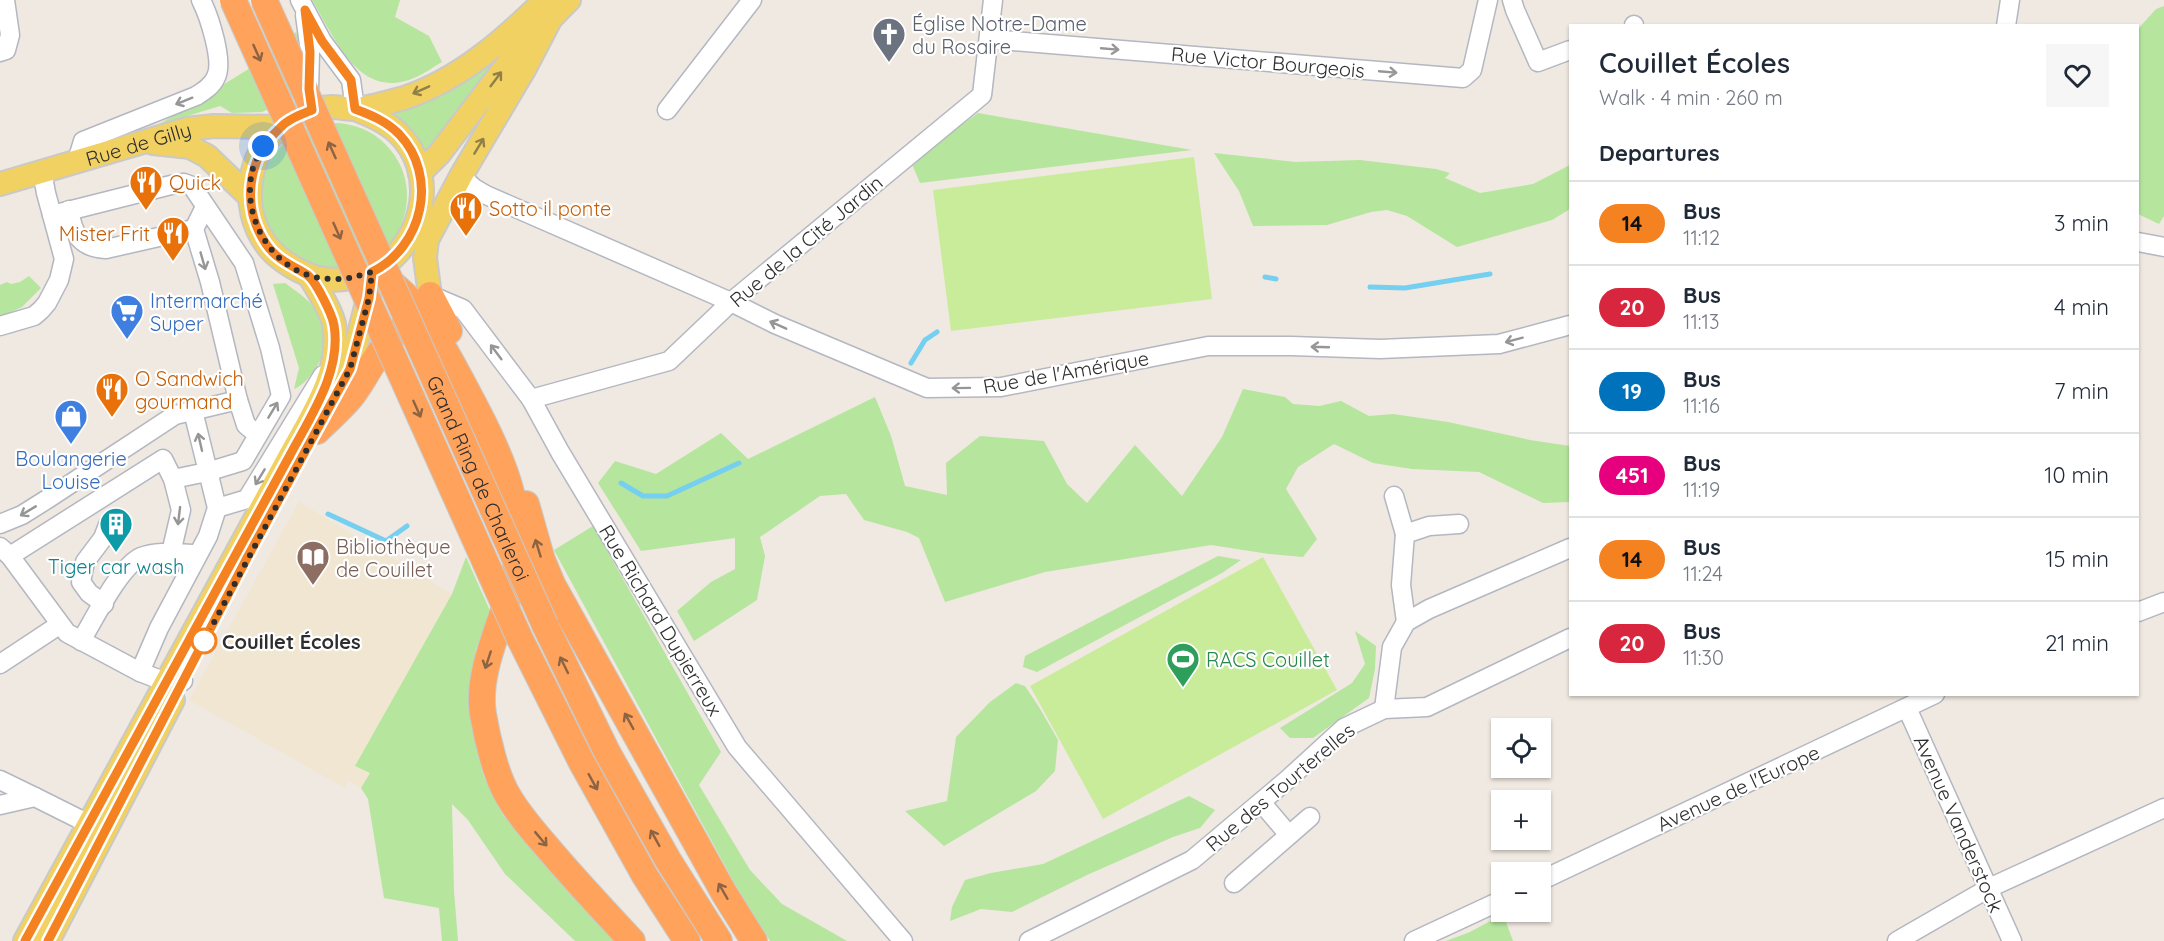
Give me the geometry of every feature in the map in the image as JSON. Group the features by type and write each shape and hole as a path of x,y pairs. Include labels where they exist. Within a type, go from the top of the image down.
{"highway":[{"name":"Grand Ring de Charleroi","path":"233,0 519,637 605,804 645,876 687,941"},
{"name":"Grand Ring de Charleroi","path":"264,0 545,625 607,752 668,860 719,941"},
{"path":"374,271 399,290 433,328 495,446 513,496 517,518 517,561 485,670 482,712 491,751 507,795 526,821 632,941"},
{"path":"430,296 514,460 536,541 552,584 724,892 754,941"},
{"path":"317,431 351,397 373,363 399,330 416,324 433,328"}],"main road":[{"path":"355,109 404,98 445,80 547,10 569,0"},
{"path":"420,173 440,154 547,10"},
{"path":"430,296 424,249 431,230 525,68 547,10"},
{"path":"333,107 355,109 382,120 399,134 412,152 420,173 422,200 416,226 405,244 390,261 374,271 351,278 330,279 309,275 285,263 267,245 254,222 249,196 252,170 263,146 280,127 295,117 312,110 333,107"},
{"name":"Rue de Gilly","path":"0,184 187,129 214,126 280,127"},
{"path":"146,142 190,147 207,156 249,196"},
{"path":"405,244 431,230"},
{"path":"405,244 411,272 430,296"},
{"path":"25,941 88,824 247,558 350,369 374,271"},
{"path":"48,941 175,681 325,385 335,356 334,324 309,275"}],"street":[{"path":"0,52 6,50 10,35 5,0"},
{"path":"77,161 83,141 196,96 210,86 220,64 206,9 201,0"},
{"path":"667,110 752,0"},
{"name":"Rue de la Cité Jardin","path":"531,399 669,361 731,302 982,95 993,0"},
{"name":"Rue Victor Bourgeois","path":"989,39 1463,78 1472,70 1488,0"},
{"path":"1512,0 1538,62 1569,50"},
{"path":"2006,24 2010,0"},
{"path":"302,5 322,41 351,80 355,109"},
{"path":"302,5 310,52 309,89 312,110"},
{"path":"42,171 60,213 77,236 85,244 94,248 106,249 194,229"},
{"name":"Rue de l'Amérique","path":"461,176 486,195 731,302 775,324 927,388 1001,387 1208,346 1380,349 1499,344 1569,325"},
{"path":"60,213 184,183 197,191 244,263 281,396 243,461 173,479"},
{"path":"206,207 194,229 210,282 238,400 246,425 258,435"},
{"path":"0,326 34,316 47,303 59,280 64,258 60,213"},
{"path":"2139,242 2164,247"},
{"name":"Rue Richard Dupierreux","path":"430,296 463,309 531,399 578,482 737,747 903,941"},
{"path":"217,508 247,499 335,356"},
{"path":"0,524 22,515 175,415 238,400"},
{"path":"140,672 159,627 208,536 217,508 193,411"},
{"path":"159,426 163,459 173,479 181,510 171,553"},
{"path":"163,459 5,552 66,633 140,672 175,681"},
{"path":"1394,496 1405,534 1401,585 1406,622"},
{"path":"1405,534 1429,526 1459,524"},
{"path":"104,604 89,593 81,582 85,562 103,538 108,525"},
{"path":"1384,709 1392,646 1406,622 1429,609 1569,548"},
{"path":"81,641 121,575 140,558 163,553 198,554"},
{"path":"2139,612 2164,602"},
{"path":"0,664 59,625"},
{"name":"Rue des Tourterelles","path":"1029,941 1192,860 1344,728 1384,709 1427,707 1569,638"},
{"name":"Avenue de l'Europe","path":"1551,876 1931,696"},
{"name":"Avenue Vanderstock","path":"1906,708 2012,941"},
{"path":"0,780 88,824"},
{"path":"0,805 35,797"},
{"path":"1261,802 1289,836"},
{"path":"1897,941 1989,888 2164,808"},
{"path":"1234,883 1310,817"},
{"path":"1414,941 1491,905"}],"shaded area":[{"path":"299,502 452,594 355,766 370,773 361,788 348,780 345,788 189,700"}],"green space":[{"path":"312,0 400,0 395,17 429,36 442,62 414,78 395,83 378,81 351,62"},
{"path":"2164,6 2164,216 2159,224 2139,214 2139,28 2156,9"},
{"path":"296,32 315,74 300,95 262,112 232,113 220,106 158,125 247,70"},
{"path":"499,55 474,95 421,155 387,115 436,96"},
{"path":"978,113 1192,150 920,183 911,162"},
{"path":"334,123 362,129 374,135 385,145 395,156 401,168 407,196 401,224 395,236 385,247 374,257 362,263 334,269 306,263 294,257 283,247 273,236 267,224 261,196 267,168 273,156 283,145 294,135 306,129"},
{"path":"1214,153 1296,162 1360,160 1436,169 1450,173 1445,178 1480,193 1533,184 1569,166 1569,210 1552,220 1457,247 1407,216 1387,210 1371,212 1327,225 1253,226 1239,191"},
{"path":"1194,157 1212,299 951,331 933,190"},
{"path":"29,276 41,288 22,307 0,317 0,285 7,282 11,284 20,282"},
{"path":"285,283 305,298 317,311 325,336 320,361 306,380 294,389 299,368 273,284"},
{"path":"1243,389 1285,397 1293,404 1319,406 1341,401 1369,416 1393,414 1448,422 1530,440 1569,446 1569,502 1543,503 1479,472 1412,469 1373,463 1334,444 1298,467 1286,489 1317,539 1303,557 1211,545 1045,572 945,602 919,538 907,532 864,520 846,494 820,496 760,537 765,556 757,600 694,641 677,611 711,582 735,569 735,538 641,551 598,483 615,461 656,474 721,433 748,459 875,397 891,436 905,486 947,495 946,463 980,436 1044,441 1067,484 1087,503 1135,445 1182,496 1222,437"},
{"path":"593,526 721,752 699,785 750,870 782,904 847,941 770,941 736,886 554,550"},
{"path":"1218,556 1241,560 1222,573 1037,672 1023,667 1025,656"},
{"path":"466,557 491,613 476,649 469,694 476,747 484,777 503,815 616,941 575,941 505,874 468,820 452,804 454,891 458,941 442,941 439,908 384,898 368,799 361,788 370,773 355,766 452,594"},
{"name":"RACS Couillet","path":"1263,557 1337,690 1103,819 1030,686"},
{"path":"1355,631 1376,646 1375,669 1369,698 1313,738 1290,738 1280,728 1352,683 1365,664"},
{"path":"1016,683 1025,686 1058,740 1055,771 1036,791 944,846 905,811 947,801 956,737 990,702"},
{"path":"1189,796 1215,810 1200,828 1173,837 1087,875 1012,912 981,909 950,921 952,907 965,880 1043,864"},
{"path":"1491,921 1506,922 1513,941 1446,941"}],"waterway":[{"path":"1370,287 1405,288 1490,274"},
{"path":"1265,277 1276,279"},
{"path":"911,363 925,340 937,332"},
{"path":"621,483 643,496 667,496 739,463"},
{"path":"328,514 386,541 407,526"}],"bus line":[{"name":"14","path":"25,941 289,457 315,407 335,356 334,324 330,313 309,275 285,263 267,245 254,222 249,196 252,170 263,146 280,127 312,110 309,89 310,52 305,10 322,41 351,80 355,109 382,120 399,134 412,152 420,173 422,200 416,226 402,250 372,272 369,298 350,369 247,558 48,941"}],"place":[{"name":"Église Notre-Dame du Rosaire","path":"889,63"},
{"name":"Quick","path":"146,211"},
{"name":"Sotto il ponte","path":"466,237"},
{"name":"Mister Frit","path":"173,262"},
{"name":"Intermarché Super","path":"127,340"},
{"name":"O Sandwich gourmand","path":"112,418"},
{"name":"Boulangerie Louise","path":"71,445"},
{"name":"Tiger car wash","path":"116,553"},
{"name":"Bibliothèque de Couillet","path":"313,586"},
{"name":"Couillet Écoles","path":"204,641"},
{"name":"RACS Couillet","path":"1183,688"}],"route":[{"path":"204,641 350,369 369,298 372,272 351,278 330,279 309,275 285,263 267,245 254,222 249,196 252,170 263,146"}]}
